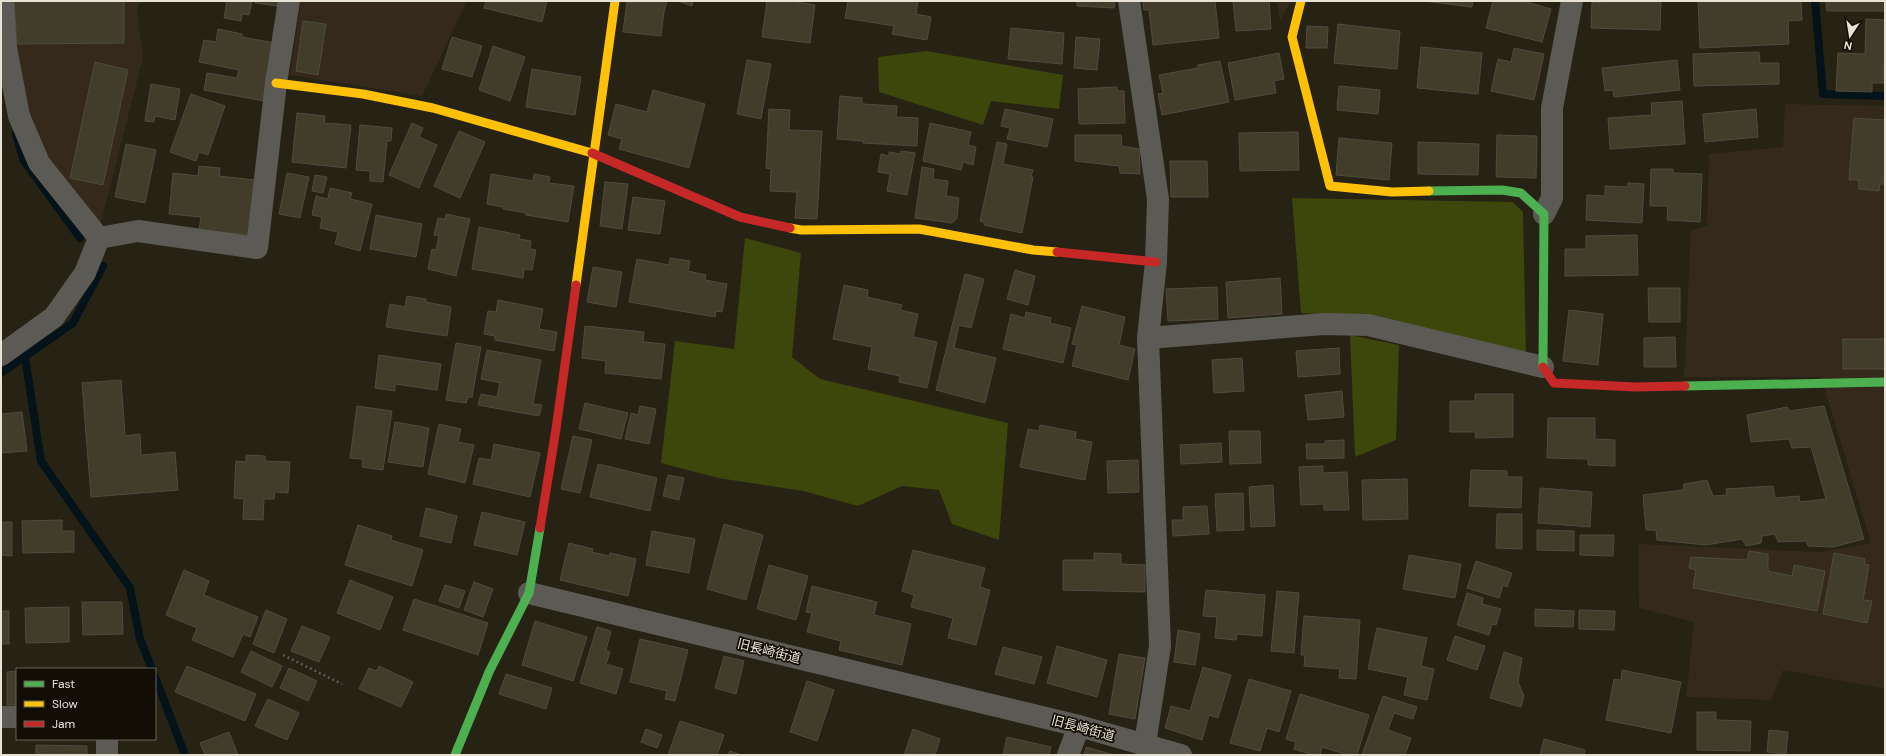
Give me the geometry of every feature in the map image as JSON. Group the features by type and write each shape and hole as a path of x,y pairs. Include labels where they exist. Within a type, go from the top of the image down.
{"street":[{"path":"3,1 6,48 19,116 39,163 99,238"},
{"path":"99,238 138,231 257,248 276,83 289,1"},
{"path":"455,755 489,672 529,593 556,429 615,1"},
{"path":"1129,1 1158,199 1156,262 1148,338 1160,646 1145,744"},
{"path":"1300,1 1292,37 1330,186 1392,192 1502,190 1521,193 1544,214"},
{"path":"1572,1 1552,108 1552,198 1544,214 1543,367 1554,383 1636,387 1885,382"},
{"path":"276,83 363,94 433,108 594,154 740,218 802,230 919,229 1033,250 1156,262"},
{"path":"1,355 54,317 85,273 99,238"},
{"path":"1148,338 1324,324 1368,325 1543,367"},
{"name":"旧長崎街道","path":"529,593 1079,726 1181,755"},
{"path":"1,717 16,717"},
{"path":"1068,755 1079,726"},
{"path":"107,740 107,755"}],"path":[{"path":"283,655 342,684"}],"shaded area":[{"path":"11,1 140,1 137,10 143,58 99,230 39,153 14,76"},
{"path":"301,1 467,1 422,96 290,75"},
{"path":"1277,1 1291,1 1280,21"},
{"path":"1785,104 1885,106 1885,689 1783,670 1771,700 1686,697 1694,622 1639,608 1638,544 1820,552 1871,543 1821,377 1684,377 1691,230 1707,226 1709,154 1783,147"}],"green space":[{"path":"927,51 1063,75 1059,109 991,101 983,125 879,92 878,57"},
{"path":"1292,198 1513,202 1523,212 1526,355 1362,316 1301,313"},
{"path":"745,238 801,253 792,357 820,379 1008,423 999,540 952,524 939,490 902,486 858,506 803,491 718,478 661,463 675,341 734,349"},
{"path":"1350,335 1399,345 1396,440 1355,457"}],"building":[{"path":"14,1 124,1 124,43 17,44"},
{"path":"227,1 252,1 249,15 242,14 241,21 224,18"},
{"path":"255,1 278,1 278,6 255,3"},
{"path":"486,1 547,1 542,22 484,8"},
{"path":"636,1 667,1 661,36 623,32 627,2 635,3"},
{"path":"678,1 693,1 692,6"},
{"path":"767,1 790,1 815,5 810,43 762,37"},
{"path":"848,1 918,1 916,14 931,17 927,40 892,34 894,26 845,18"},
{"path":"1077,1 1115,1 1114,8 1077,6"},
{"path":"1143,1 1215,1 1219,38 1153,45 1149,10 1144,10"},
{"path":"1233,1 1269,1 1271,29 1236,31"},
{"path":"1424,1 1473,1 1472,7"},
{"path":"1493,1 1523,1 1551,9 1542,42 1486,28"},
{"path":"1606,1 1661,1 1660,30 1591,28 1592,2 1606,3"},
{"path":"1698,1 1801,1 1802,20 1788,21 1789,44 1700,48"},
{"path":"1826,1 1885,1 1885,11 1827,11"},
{"path":"1866,19 1885,20 1884,83 1872,83 1872,92 1836,91 1838,53 1865,54"},
{"path":"303,21 326,24 318,75 296,71"},
{"path":"1338,24 1400,31 1397,69 1334,63"},
{"path":"1307,26 1328,27 1327,48 1306,48"},
{"path":"1011,28 1064,33 1062,64 1008,59"},
{"path":"218,29 242,34 242,37 275,43 264,101 204,90 207,73 237,78 239,70 199,62 204,40 216,42"},
{"path":"452,37 482,46 472,77 442,69"},
{"path":"1076,37 1100,39 1097,70 1074,68"},
{"path":"493,46 525,57 510,101 479,90"},
{"path":"1421,47 1482,53 1478,94 1417,88"},
{"path":"1514,48 1544,54 1534,100 1491,91 1498,59 1511,62"},
{"path":"1759,52 1760,63 1779,63 1779,84 1694,86 1693,54"},
{"path":"1279,53 1284,79 1274,81 1276,93 1235,100 1228,63"},
{"path":"747,60 771,64 761,119 737,114"},
{"path":"1677,60 1680,90 1614,97 1613,90 1605,91 1602,68"},
{"path":"1220,61 1229,102 1162,115 1158,94 1163,93 1159,75 1198,68 1198,65"},
{"path":"95,62 128,70 103,185 70,178"},
{"path":"532,69 581,77 575,115 526,107"},
{"path":"151,84 180,89 175,120 155,116 154,122 145,121"},
{"path":"1339,86 1380,90 1378,114 1337,110"},
{"path":"1117,87 1117,91 1124,91 1125,123 1079,124 1078,89"},
{"path":"653,90 705,104 689,168 619,149 622,139 608,135 616,104 647,112"},
{"path":"191,94 225,106 208,155 199,152 196,161 170,152"},
{"path":"840,96 862,98 862,104 897,106 896,117 918,118 917,146 863,143 863,141 837,139"},
{"path":"1682,101 1685,144 1610,149 1608,118 1652,115 1651,103"},
{"path":"769,109 790,110 789,130 822,131 817,219 795,218 797,192 770,191 771,169 766,168"},
{"path":"1005,109 1053,119 1047,147 1007,139 1010,128 1001,126"},
{"path":"1756,109 1758,137 1705,142 1703,114"},
{"path":"297,113 325,116 324,123 351,125 346,168 292,162"},
{"path":"1854,118 1885,120 1885,184 1880,184 1879,191 1859,189 1859,180 1849,180"},
{"path":"412,123 423,128 419,137 437,145 419,188 389,175"},
{"path":"930,123 971,132 968,145 976,147 973,165 963,162 961,170 923,161"},
{"path":"360,125 392,128 391,141 387,141 383,182 370,181 370,171 356,170"},
{"path":"459,131 485,142 460,198 434,186"},
{"path":"1298,132 1299,170 1240,171 1239,133"},
{"path":"1075,135 1121,135 1122,146 1139,149 1140,174 1120,173 1119,166 1075,161"},
{"path":"1497,135 1537,136 1536,178 1496,177"},
{"path":"1339,138 1392,143 1389,180 1336,175"},
{"path":"997,142 1007,144 1003,164 1033,170 1031,177 1033,177 1022,233 984,225 984,222 980,221"},
{"path":"1418,142 1479,144 1478,175 1418,174"},
{"path":"126,144 156,150 145,203 115,197"},
{"path":"901,151 915,153 907,195 887,191 890,174 878,172 881,154 889,156 889,152 901,154"},
{"path":"1170,161 1207,161 1208,197 1171,197"},
{"path":"199,166 220,168 219,176 255,180 249,235 199,230 201,217 169,214 173,173 198,176"},
{"path":"922,167 934,169 933,179 948,181 946,196 959,198 957,218 952,223 915,218"},
{"path":"1651,169 1673,169 1673,173 1702,174 1700,222 1667,220 1668,206 1650,206"},
{"path":"287,173 309,177 300,218 279,214"},
{"path":"491,174 533,181 534,174 550,177 549,183 574,186 568,222 526,215 526,213 503,209 503,207 487,204"},
{"path":"315,175 327,177 323,193 312,191"},
{"path":"605,182 628,184 622,229 600,226"},
{"path":"1628,183 1644,184 1642,223 1586,220 1587,195 1605,196 1605,186 1628,187"},
{"path":"330,188 352,193 350,199 372,204 360,251 335,244 338,232 320,228 322,217 312,215 316,196 328,199"},
{"path":"633,197 665,201 660,234 628,230"},
{"path":"446,214 470,219 456,276 428,269 432,249 436,250 439,236 434,235 438,218 445,219"},
{"path":"376,215 422,224 416,257 370,249"},
{"path":"479,227 520,235 519,239 531,241 530,249 536,250 532,270 524,269 523,278 472,269"},
{"path":"1637,235 1638,275 1565,276 1565,249 1586,249 1586,236"},
{"path":"670,258 690,261 688,271 706,275 705,280 727,284 722,312 716,311 715,317 629,302 637,259 669,265"},
{"path":"593,267 622,272 616,307 587,302"},
{"path":"1015,270 1035,276 1028,305 1007,299"},
{"path":"965,274 984,279 971,328 959,325 954,348 996,358 985,403 936,390"},
{"path":"1280,278 1282,314 1228,318 1226,282"},
{"path":"844,285 868,290 867,297 902,305 900,310 918,314 913,337 937,342 927,388 899,382 900,376 868,369 872,347 833,339"},
{"path":"1217,287 1218,319 1168,321 1166,289"},
{"path":"1648,288 1680,288 1680,322 1649,322"},
{"path":"407,296 426,299 426,302 451,307 447,336 386,327 390,304 405,307"},
{"path":"498,300 543,309 539,329 557,332 554,351 495,340 495,336 484,334 488,311 496,312"},
{"path":"1082,306 1125,317 1119,345 1135,349 1128,380 1072,366 1077,345 1072,344"},
{"path":"1569,310 1603,314 1598,365 1563,361"},
{"path":"1026,312 1051,318 1050,323 1071,328 1063,363 1003,349 1011,314 1025,318"},
{"path":"585,326 644,332 643,342 665,344 661,379 605,373 606,361 582,358"},
{"path":"1675,337 1676,367 1644,367 1644,338"},
{"path":"1843,339 1885,339 1885,369 1843,369"},
{"path":"456,343 481,347 472,397 468,397 466,403 446,400"},
{"path":"1339,348 1340,374 1298,377 1296,351"},
{"path":"487,350 541,360 533,404 542,405 539,416 478,405 481,394 497,397 500,383 481,379"},
{"path":"379,355 441,364 437,390 395,384 395,391 375,388"},
{"path":"1242,358 1244,391 1214,393 1212,360"},
{"path":"121,380 125,436 140,434 141,455 175,452 178,490 91,497 82,383"},
{"path":"1342,391 1344,417 1308,420 1305,395"},
{"path":"1475,394 1513,394 1513,437 1475,438 1476,432 1450,432 1450,401 1475,401"},
{"path":"585,403 628,413 621,439 579,429"},
{"path":"357,406 392,411 383,470 362,467 363,459 350,458"},
{"path":"640,406 656,409 649,444 625,439 631,413 638,415"},
{"path":"1824,406 1864,539 1833,547 1808,546 1806,541 1778,542 1775,534 1762,536 1761,543 1746,546 1742,539 1706,545 1657,540 1656,530 1646,530 1643,495 1683,490 1684,484 1707,480 1713,496 1727,495 1726,489 1773,486 1775,498 1799,496 1800,502 1826,499 1811,447 1792,448 1789,439 1751,442 1747,415 1787,407 1789,411"},
{"path":"22,412 27,451 1,453 1,414"},
{"path":"1548,418 1595,418 1595,439 1615,440 1615,466 1588,465 1588,459 1547,458"},
{"path":"395,422 429,428 423,467 388,462"},
{"path":"439,424 461,429 458,442 474,445 465,483 428,474"},
{"path":"1040,425 1076,432 1075,439 1092,442 1085,480 1020,467 1028,429 1039,431"},
{"path":"1229,431 1260,431 1261,463 1230,464"},
{"path":"573,436 592,440 580,493 561,489"},
{"path":"1344,440 1344,458 1307,459 1306,444 1325,444 1325,441"},
{"path":"1221,443 1222,462 1181,464 1180,445"},
{"path":"494,444 540,453 530,497 473,484 479,458 491,460"},
{"path":"246,455 265,456 265,461 290,462 288,493 275,492 274,499 264,499 263,520 243,519 244,499 234,498 236,461 246,462"},
{"path":"1138,460 1139,492 1108,493 1107,461"},
{"path":"598,464 657,478 650,511 590,497"},
{"path":"1323,466 1323,473 1347,472 1349,510 1324,510 1324,504 1301,505 1299,467"},
{"path":"1471,470 1507,471 1507,477 1522,477 1521,508 1469,506"},
{"path":"668,475 684,478 679,500 663,496"},
{"path":"1407,479 1408,519 1363,520 1362,480"},
{"path":"1273,485 1275,526 1251,527 1249,487"},
{"path":"1540,488 1592,492 1590,527 1538,523"},
{"path":"1243,493 1244,530 1217,531 1215,494"},
{"path":"1207,506 1209,534 1173,536 1172,520 1183,520 1183,507"},
{"path":"426,508 457,516 451,543 420,536"},
{"path":"482,512 525,522 517,555 474,545"},
{"path":"1497,514 1522,514 1522,549 1496,548"},
{"path":"62,520 62,531 74,531 74,552 23,553 22,521"},
{"path":"1,522 12,522 12,556 1,555"},
{"path":"724,524 763,535 746,600 707,589"},
{"path":"358,525 392,536 391,540 423,550 412,586 345,565"},
{"path":"1537,530 1574,531 1574,551 1537,550"},
{"path":"652,531 695,539 689,573 646,565"},
{"path":"1580,535 1614,535 1613,556 1580,555"},
{"path":"569,543 593,549 592,552 609,556 610,553 636,559 628,596 560,580"},
{"path":"913,550 985,568 980,587 990,590 976,645 948,638 953,618 911,607 914,595 902,591"},
{"path":"1749,551 1768,554 1768,571 1792,576 1794,565 1825,571 1817,611 1693,588 1696,570 1689,568 1691,557 1747,560"},
{"path":"1094,553 1121,554 1121,564 1145,565 1145,592 1063,590 1063,560 1094,560"},
{"path":"1834,553 1865,559 1864,564 1869,565 1863,600 1872,601 1867,623 1823,614"},
{"path":"1409,555 1461,564 1455,598 1403,589"},
{"path":"1476,561 1512,573 1507,587 1503,585 1499,598 1467,588"},
{"path":"769,565 808,576 796,620 757,609"},
{"path":"184,570 209,581 204,595 258,617 250,637 243,634 233,657 192,640 197,628 166,615"},
{"path":"350,580 393,597 380,630 337,613"},
{"path":"474,582 493,589 483,617 464,610"},
{"path":"445,585 465,591 459,608 439,601"},
{"path":"812,586 877,602 874,615 911,624 902,665 839,650 841,641 807,632 812,613 806,612"},
{"path":"1206,590 1265,595 1262,636 1237,634 1236,640 1215,638 1217,617 1203,616"},
{"path":"1277,591 1299,593 1294,653 1271,651"},
{"path":"1467,593 1483,598 1482,604 1501,609 1496,625 1492,624 1489,635 1457,625"},
{"path":"414,599 488,623 478,655 403,630"},
{"path":"82,602 122,602 123,634 83,635"},
{"path":"69,607 69,642 26,643 25,608"},
{"path":"1535,609 1574,611 1573,627 1535,626"},
{"path":"266,610 287,619 274,653 253,644"},
{"path":"1579,610 1615,611 1614,630 1579,629"},
{"path":"1,611 9,611 9,644 1,644"},
{"path":"1304,616 1360,620 1356,679 1339,678 1340,669 1304,666 1305,655 1301,655"},
{"path":"535,621 587,637 573,681 522,665"},
{"path":"302,626 330,637 319,662 291,651"},
{"path":"597,627 611,631 606,650 610,652 606,664 623,669 616,694 580,683"},
{"path":"1377,628 1427,638 1421,666 1434,669 1427,700 1404,695 1408,677 1368,669"},
{"path":"1178,630 1200,634 1195,665 1174,662"},
{"path":"1455,636 1485,646 1477,670 1447,660"},
{"path":"640,639 688,650 675,701 665,699 667,691 630,682"},
{"path":"1057,646 1107,660 1097,697 1047,683"},
{"path":"1003,647 1042,657 1034,684 995,674"},
{"path":"251,651 282,666 272,687 241,672"},
{"path":"1504,652 1522,658 1518,682 1524,696 1521,707 1490,698"},
{"path":"1119,654 1145,658 1135,719 1109,714"},
{"path":"724,656 744,661 736,694 715,688"},
{"path":"187,666 256,694 245,721 175,692"},
{"path":"379,666 413,682 401,707 359,689 369,668 376,671"},
{"path":"1203,667 1231,675 1218,718 1209,715 1202,740 1165,728 1171,706 1190,711"},
{"path":"289,668 317,681 308,701 280,688"},
{"path":"1622,670 1681,682 1671,733 1606,720 1614,679 1621,680"},
{"path":"16,671 16,705 7,705 7,672"},
{"path":"506,674 552,688 546,709 499,694"},
{"path":"1249,679 1291,691 1279,732 1267,728 1260,751 1230,743"},
{"path":"807,681 834,690 817,741 790,732"},
{"path":"1300,694 1369,715 1357,755 1348,755 1322,747 1320,755 1313,755 1294,749 1296,742 1286,739"},
{"path":"1383,696 1417,707 1413,719 1394,713 1388,730 1411,738 1405,755 1362,755"},
{"path":"268,699 299,713 287,740 255,726"},
{"path":"1697,712 1716,712 1716,720 1751,721 1750,751 1697,750"},
{"path":"680,721 724,735 717,755 668,755"},
{"path":"646,729 662,735 657,748 641,742"},
{"path":"913,729 940,739 935,755 904,755"},
{"path":"1769,730 1788,732 1786,754 1767,752"},
{"path":"229,732 238,755 205,755 200,743"},
{"path":"1007,737 1051,747 1049,755 1003,755"},
{"path":"1544,739 1585,750 1584,755 1540,755"},
{"path":"36,745 87,746 87,755 36,755"},
{"path":"1086,747 1114,755 1084,755"},
{"path":"730,751 741,755 728,755"}],"waterway":[{"path":"1815,1 1823,94 1885,96"},
{"path":"16,134 24,161 80,238"},
{"path":"1,373 73,323 103,266"},
{"path":"25,357 41,461 130,588 140,639 152,668"},
{"path":"156,680 185,755"}],"traffic: fast":[{"path":"1429,191 1502,190 1521,193 1544,214 1543,367"},
{"path":"1685,386 1885,382"},
{"path":"455,755 489,672 529,593 540,528"}],"traffic: slow":[{"path":"576,285 615,1"},
{"path":"1301,1 1292,37 1330,186 1392,192 1429,191"},
{"path":"276,83 363,94 433,108 592,153"},
{"path":"790,228 801,230 919,229 1033,250 1057,252"}],"traffic: jam":[{"path":"592,153 740,217 790,228"},
{"path":"1057,252 1156,262"},
{"path":"540,528 556,429 576,285"},
{"path":"1543,367 1554,383 1635,387 1685,386"}]}
